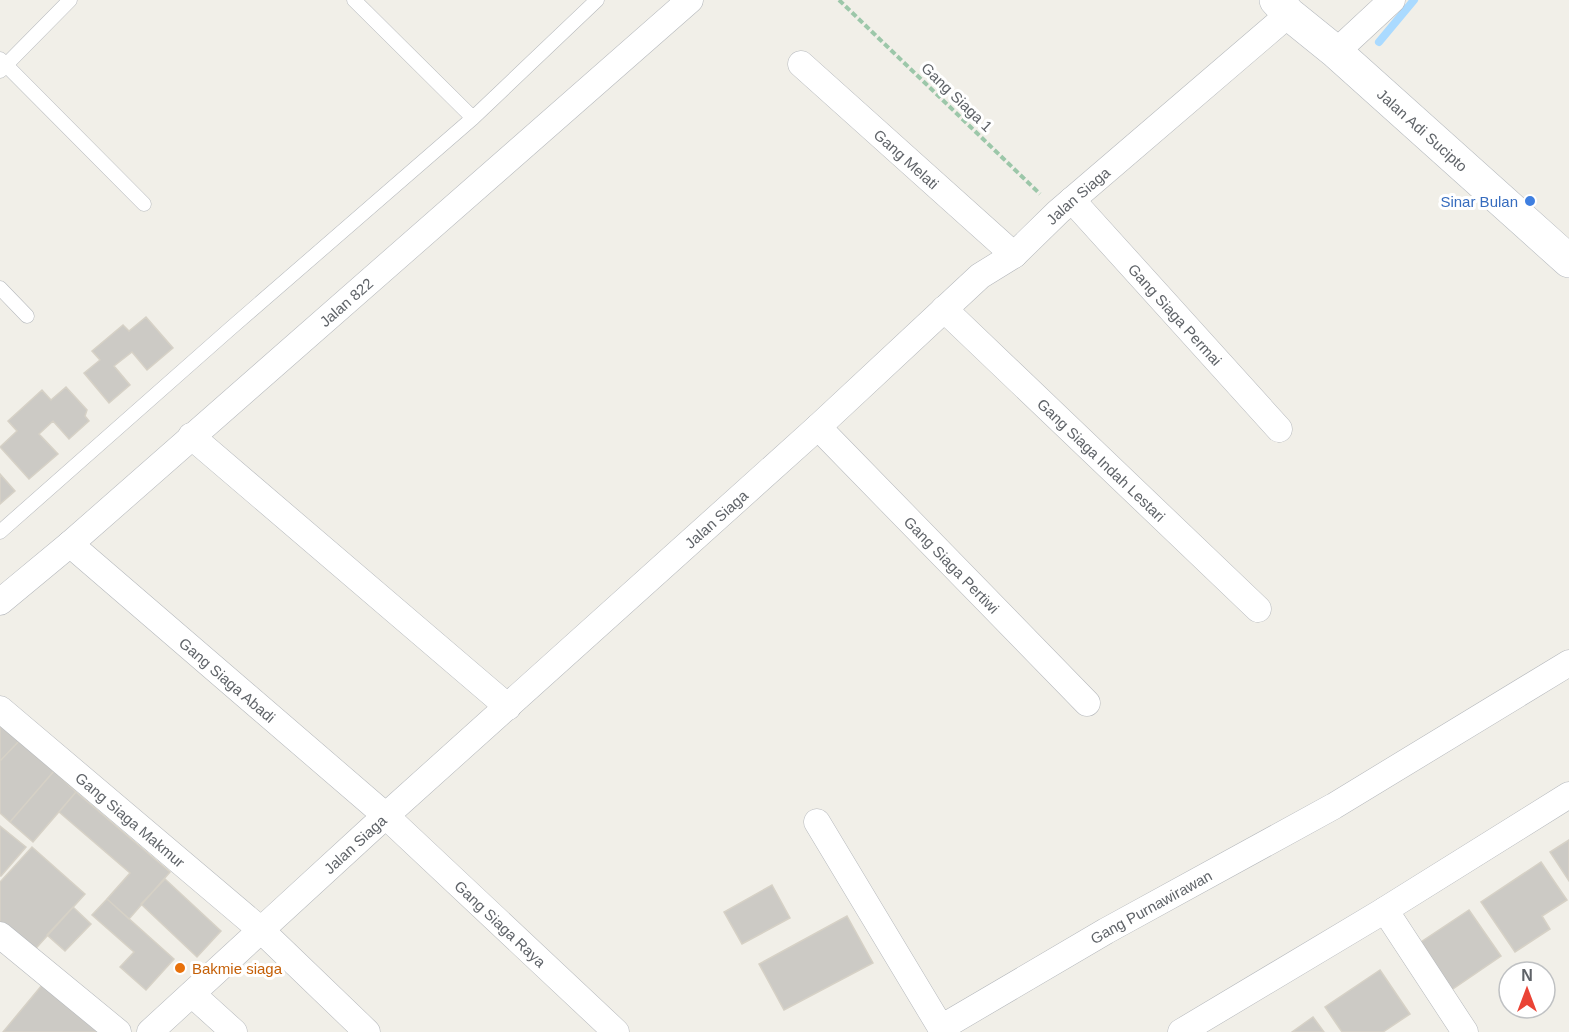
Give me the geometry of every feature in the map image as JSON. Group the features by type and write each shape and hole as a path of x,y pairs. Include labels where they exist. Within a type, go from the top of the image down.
{"main road":[{"name":"Jalan Adi Sucipto","path":"1282,7 1336,52 1569,261"}],"street":[{"name":"Jalan 822","path":"0,602 70,544 690,0"},
{"path":"1336,52 1392,0"},
{"name":"Jalan Siaga","path":"150,1032 386,816 818,428 980,276 1014,255 1282,7"},
{"name":"Gang Melati","path":"801,64 1014,255"},
{"name":"Gang Siaga Permai","path":"1065,206 1280,429"},
{"name":"Gang Siaga Indah Lestari","path":"944,309 1258,609"},
{"name":"Gang Siaga Pertiwi","path":"818,428 1087,703"},
{"path":"191,436 508,707"},
{"name":"Gang Siaga Abadi","path":"70,544 386,816"},
{"name":"Gang Purnawirawan","path":"817,822 942,1030 1106,931 1334,806 1569,663"},
{"name":"Gang Siaga Makmur","path":"0,709 261,930 367,1032"},
{"path":"1181,1032 1385,910 1569,795"},
{"name":"Gang Siaga Raya","path":"386,816 616,1032"},
{"path":"1385,910 1465,1032"},
{"path":"0,935 118,1032"},
{"path":"192,994 234,1032"}],"lane":[{"path":"70,0 2,65 144,204"},
{"path":"354,0 473,118"},
{"path":"0,532 473,118 597,0"},
{"path":"0,288 27,316"}],"path":[{"name":"Gang Siaga 1","path":"839,0 1065,206"}],"building":[{"path":"146,317 173,348 147,370 132,352 114,366 130,385 109,403 84,373 100,360 92,351 123,325 129,331"},
{"path":"66,387 87,410 85,416 89,421 69,439 53,421 39,434 58,454 29,479 0,447 17,431 8,421 42,390 51,400"},
{"path":"0,474 15,491 0,504"},
{"path":"0,726 19,741 0,761"},
{"path":"19,741 54,771 10,822 0,813 0,761"},
{"path":"54,771 76,792 33,842 10,822"},
{"path":"76,792 170,872 129,919 107,899 130,873 59,812"},
{"path":"0,826 26,847 1,876 0,876"},
{"path":"1569,840 1569,881 1550,852"},
{"path":"32,847 85,894 29,956 0,930 0,882"},
{"path":"1541,862 1567,900 1542,916 1550,929 1515,952 1481,902"},
{"path":"165,879 221,931 197,957 141,904"},
{"path":"772,885 790,918 742,944 724,912"},
{"path":"107,899 174,959 146,990 120,967 134,952 92,915"},
{"path":"73,907 91,924 65,951 47,935"},
{"path":"1469,910 1501,956 1447,993 1415,946"},
{"path":"847,916 873,963 784,1010 759,964"},
{"path":"1380,970 1410,1014 1383,1032 1342,1032 1325,1007"},
{"path":"47,979 108,1032 3,1032"},
{"path":"1313,1017 1324,1032 1292,1032"}],"waterway":[{"path":"1379,42 1414,0"}],"place":[{"name":"Sinar Bulan","path":"1530,201"},
{"name":"Bakmie siaga","path":"180,968"}]}
